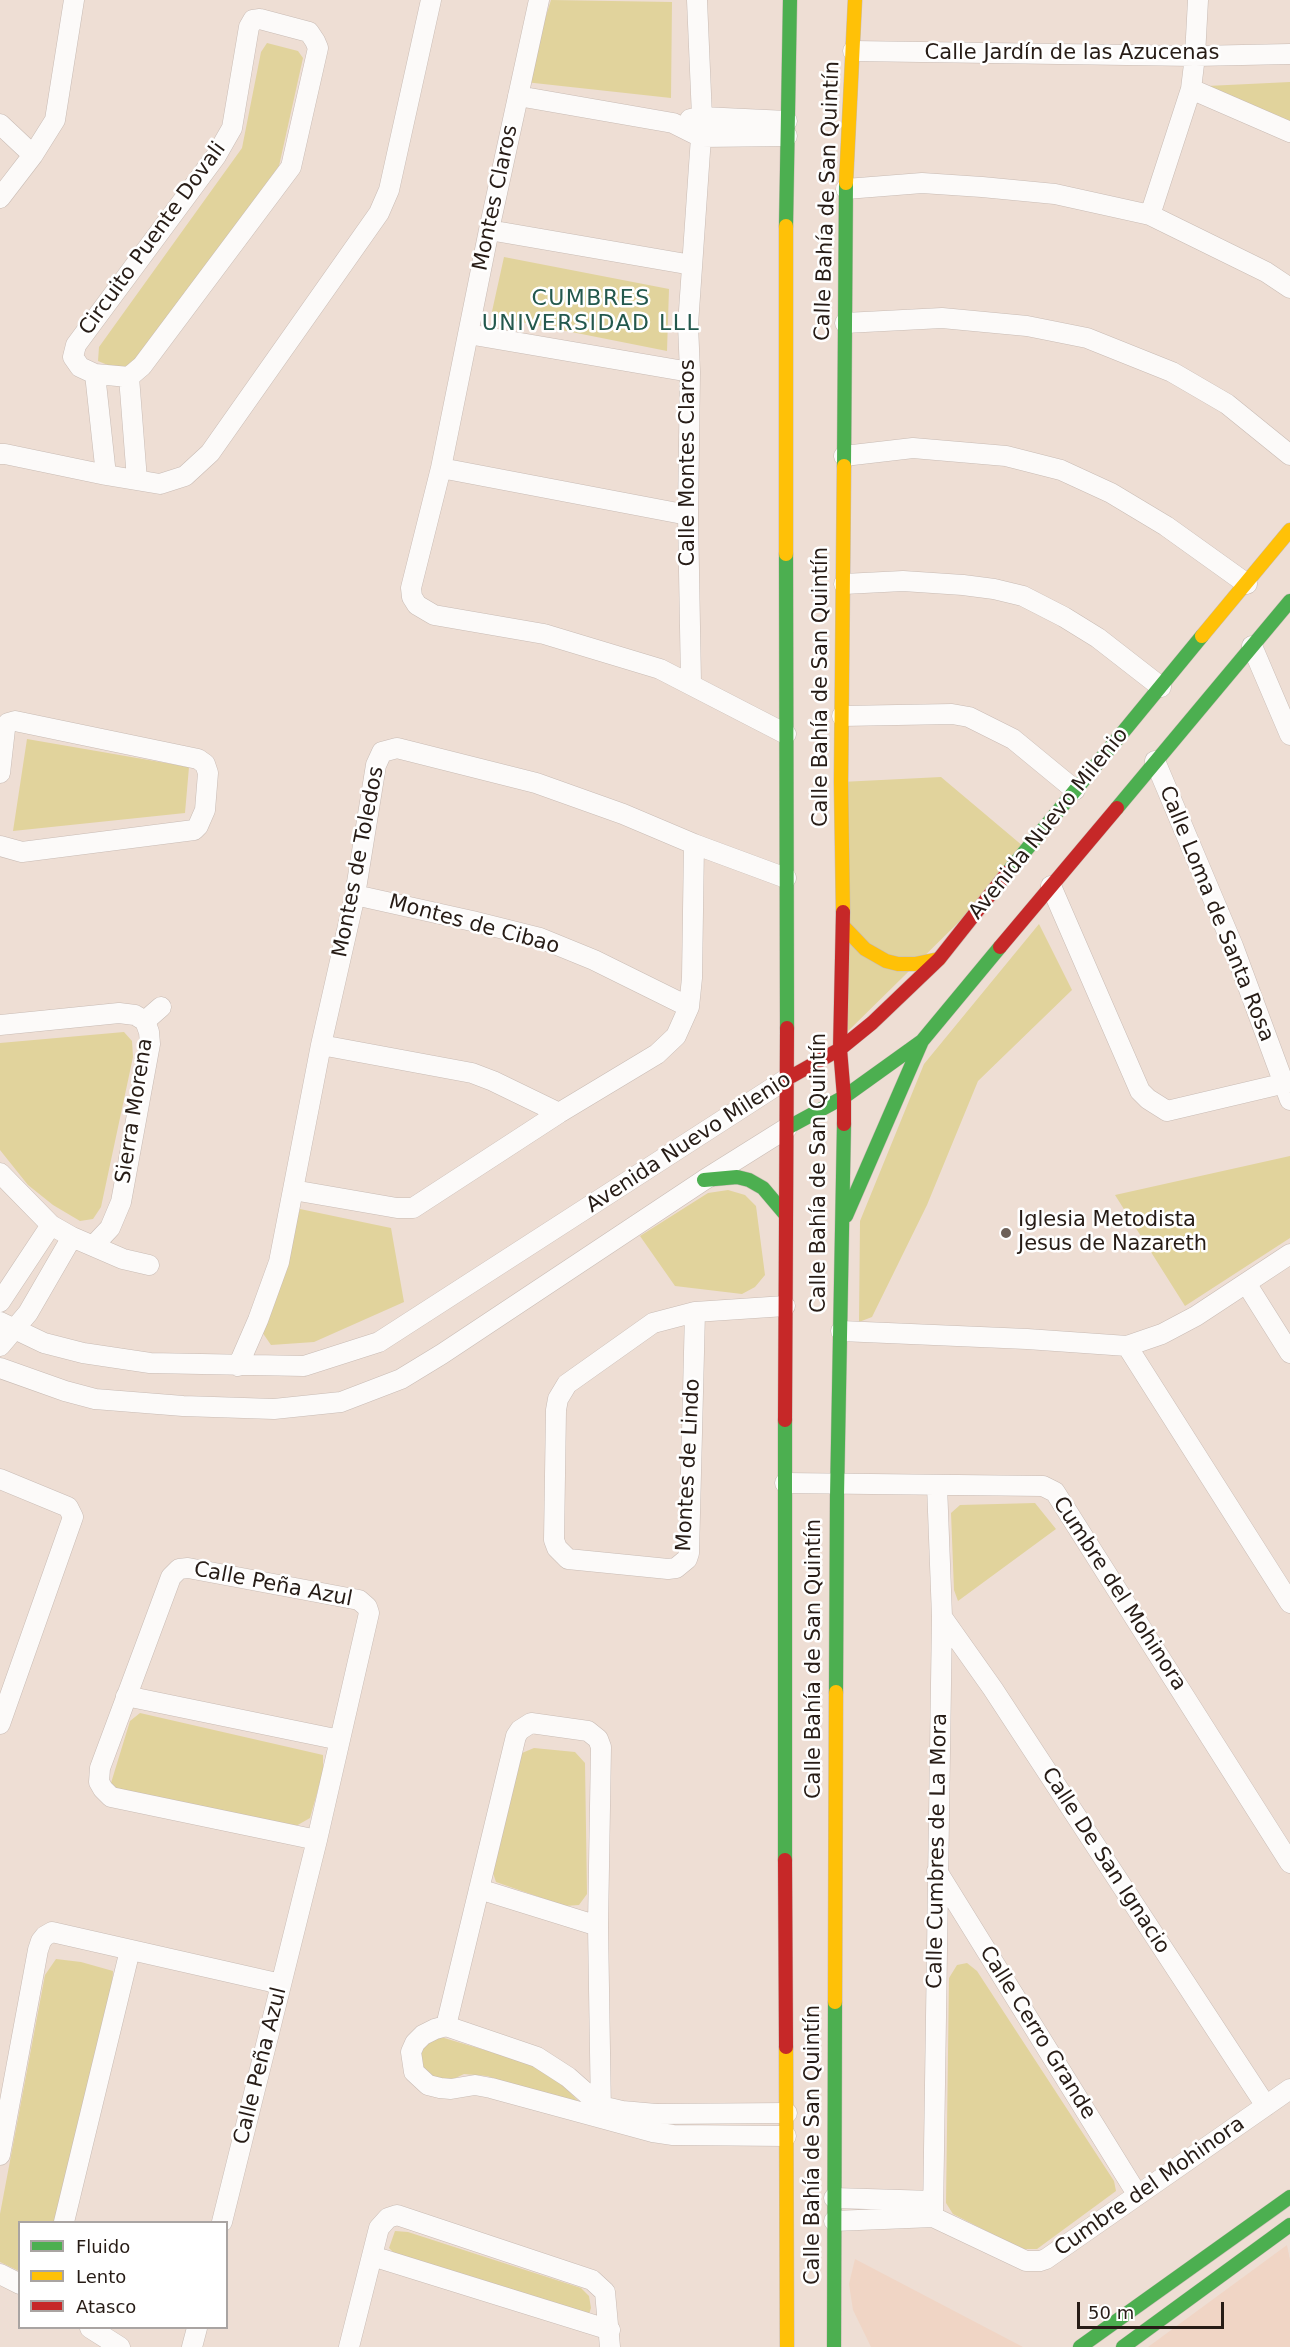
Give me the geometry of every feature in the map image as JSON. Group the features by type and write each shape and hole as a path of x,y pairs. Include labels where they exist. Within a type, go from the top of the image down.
{"street":[{"path":"0,198 33,155 55,120 74,0"},
{"path":"0,454 160,484 185,476 210,453 379,213 389,190 431,0"},
{"name":"Montes Claros","path":"539,0 441,468 411,588 412,597 417,605 434,615 544,634 660,669 691,683"},
{"path":"697,0 702,117"},
{"name":"Calle Bahía de San Quintín","path":"787,2347 785,1214 787,1128 785,1080 787,128 790,0"},
{"name":"Calle Bahía de San Quintín","path":"834,2347 837,1485 844,1097 840,1049 843,926 842,716 846,189 855,0"},
{"path":"1150,216 1191,89 1198,0"},
{"name":"Circuito Puente Dovali","path":"95,374 81,367 73,357 76,345 216,156 232,128 249,27 253,20 261,19 309,32 318,48 291,167 142,366 129,377"},
{"name":"Calle Jardín de las Azucenas","path":"854,51 1195,56 1290,54"},
{"name":"Calle Jardín de las Azucenas","path":"1191,89 1290,132"},
{"path":"518,96 673,123 701,137 787,128"},
{"path":"673,123 702,117 787,128"},
{"path":"0,124 33,155"},
{"name":"Calle Montes Claros","path":"691,683 688,325 701,137"},
{"path":"846,189 922,183 1054,194 1150,216 1266,272 1290,288"},
{"path":"489,230 692,265"},
{"path":"845,323 942,318 1027,326 1087,338 1172,372 1218,399 1270,437 1290,455"},
{"path":"468,333 690,372"},
{"path":"106,475 95,374 129,377 137,480"},
{"path":"844,456 913,448 1006,456 1061,470 1111,493 1166,526 1248,584"},
{"path":"441,468 688,515"},
{"name":"Avenida Nuevo Milenio","path":"7,1326 44,1343 83,1353 150,1363 304,1366 379,1342 785,1080 840,1049 872,1023 939,959 1290,530"},
{"path":"844,584 903,581 963,585 994,588 1023,596 1098,638 1161,687"},
{"name":"Avenida Nuevo Milenio","path":"0,1368 95,1399 183,1406 274,1409 341,1402 401,1379 704,1180 787,1128 844,1097 922,1041 1290,601"},
{"path":"1252,646 1290,735"},
{"path":"691,683 786,734"},
{"path":"842,716 952,714 969,717 1013,739 1075,790"},
{"path":"0,773 5,729 8,723 15,721 198,759 205,765 208,773 205,810 194,830 22,852 0,846"},
{"name":"Montes de Toledos","path":"238,1366 279,1262 321,1045 355,896 376,765 382,752 397,748 536,783 623,814 694,844 786,878"},
{"name":"Calle Loma de Santa Rosa","path":"1155,761 1233,946 1288,1089"},
{"path":"293,1190 397,1209 412,1208 559,1113 657,1054 676,1036 689,1007 692,978 694,844"},
{"path":"1051,886 1140,1091 1148,1099 1167,1111 1288,1089"},
{"name":"Montes de Cibao","path":"355,896 540,938 594,960 689,1007"},
{"path":"843,926 865,949 886,961 915,964 939,959"},
{"path":"145,1022 161,1007"},
{"name":"Sierra Morena","path":"0,1025 119,1013 135,1014 145,1022 150,1044 121,1202 110,1228 94,1245"},
{"path":"841,1229 922,1041"},
{"path":"321,1045 472,1073 559,1113"},
{"path":"0,1173 51,1224 72,1237 123,1259 149,1265"},
{"path":"704,1180 736,1177 750,1180 763,1188 785,1214"},
{"path":"0,1302 51,1224"},
{"path":"0,1346 7,1326 28,1313 72,1237"},
{"path":"841,1331 1127,1346 1162,1334 1290,1254"},
{"path":"1246,1283 1290,1353"},
{"name":"Montes de Lindo","path":"695,1312 689,1553 687,1559 676,1568 668,1569 568,1559 557,1548 554,1540 556,1410 562,1391 567,1384 653,1323 695,1312 785,1306"},
{"path":"1127,1346 1290,1603"},
{"path":"0,1479 68,1507 73,1517 0,1724"},
{"name":"Cumbre del Mohinora","path":"785,1483 1043,1486 1055,1492 1290,1863"},
{"name":"Calle Cumbres de La Mora","path":"933,2209 942,1617 937,1485"},
{"name":"Calle Peña Azul","path":"222,2221 317,1840 369,1617 367,1607 359,1600 188,1568 179,1569 171,1578 126,1696 99,1775 103,1789 111,1797 317,1840"},
{"name":"Calle De San Ignacio","path":"942,1617 999,1699 1266,2106"},
{"path":"126,1696 340,1740"},
{"path":"446,2026 516,1736 520,1730 531,1723 588,1731 598,1739 601,1747 598,1926 601,2112"},
{"name":"Calle Cerro Grande","path":"937,1871 1137,2194"},
{"path":"480,1889 598,1926"},
{"path":"0,2155 41,1941 52,1932 281,1984"},
{"path":"64,2221 130,1950"},
{"path":"786,2136 673,2135 636,2128 601,2112 491,2088 476,2085 451,2089 428,2085 414,2072 411,2052 415,2043 423,2035 446,2026 537,2057 568,2077 601,2112 622,2111 656,2115 787,2113"},
{"name":"Cumbre del Mohinora","path":"834,2198 933,2209 1026,2261 1034,2262 1046,2259 1290,2089"},
{"path":"1080,2347 1290,2197"},
{"name":"Cumbre del Mohinora","path":"834,2221 933,2209"},
{"path":"349,2347 379,2228 388,2218 397,2215 592,2280 605,2292 610,2338 372,2256"},
{"path":"1123,2347 1290,2225"},
{"path":"0,2274 18,2283"},
{"path":"835,2309 849,2336"},
{"path":"92,2329 120,2347"},
{"path":"192,2347 196,2329"}],"shaded area":[{"path":"551,0 672,2 671,98 525,82"},
{"path":"267,43 298,51 303,58 279,166 132,365 120,370 98,361 99,347 242,148 261,52"},
{"path":"1290,82 1290,126 1207,86"},
{"path":"504,257 669,289 667,351 491,316"},
{"path":"27,739 189,767 185,813 13,831"},
{"path":"941,777 1030,852 840,1039 841,782"},
{"path":"1039,924 1072,990 978,1081 927,1205 872,1317 859,1322 860,1221 924,1064"},
{"path":"124,1032 132,1041 133,1057 101,1207 93,1219 80,1221 53,1205 28,1185 0,1150 0,1043"},
{"path":"1290,1156 1290,1238 1185,1306 1115,1195"},
{"path":"728,1190 745,1195 756,1206 765,1275 755,1287 742,1294 675,1286 640,1236 708,1193"},
{"path":"300,1209 391,1228 404,1302 314,1342 271,1345 262,1332"},
{"path":"1035,1503 1056,1529 958,1601 954,1590 951,1513 960,1505"},
{"path":"140,1713 323,1755 323,1772 310,1818 296,1826 122,1793 111,1783 130,1721"},
{"path":"534,1748 575,1752 585,1763 587,1894 579,1905 565,1906 496,1882 493,1873 522,1753"},
{"path":"56,1959 81,1962 113,1971 112,1988 54,2221 18,2221 18,2271 0,2262 0,2214 45,1975"},
{"path":"967,1963 977,1971 1114,2181 1116,2191 1037,2249 1022,2249 953,2214 946,2203 949,1978 957,1965"},
{"path":"434,2035 525,2062 556,2078 580,2103 572,2104 487,2076 464,2074 447,2082 421,2071 419,2049"},
{"path":"395,2231 408,2232 581,2288 589,2296 591,2308 589,2314 396,2255 389,2248"},
{"path":"1287,2245 1290,2260 1290,2347 1148,2347"},
{"path":"855,2259 1023,2347 871,2347 853,2310 849,2284"}],"traffic: fast":[{"path":"786,226 790,0"},
{"path":"844,466 846,183"},
{"path":"786,554 787,1028"},
{"path":"1117,808 1290,601"},
{"path":"1008,872 1202,636"},
{"path":"787,1128 844,1097 922,1041 1000,947"},
{"path":"846,1216 922,1041"},
{"path":"836,1692 844,1124"},
{"path":"704,1180 737,1177 749,1180 763,1188 785,1214"},
{"path":"785,1420 785,1860"},
{"path":"834,2347 835,2002"},
{"path":"1080,2347 1290,2197"},
{"path":"1123,2347 1290,2225"}],"traffic: slow":[{"path":"846,183 855,0"},
{"path":"786,226 786,554"},
{"path":"843,912 841,782 844,466"},
{"path":"1202,636 1290,530"},
{"path":"843,926 865,949 886,961 915,964 939,959"},
{"path":"835,2002 836,1692"},
{"path":"786,2047 787,2347"}],"traffic: jam":[{"path":"1000,947 1117,808"},
{"path":"785,1080 840,1049 872,1023 939,959 1008,872"},
{"path":"843,912 840,1049 844,1124"},
{"path":"785,1420 787,1028"},
{"path":"785,1860 786,2047"}],"place":[{"name":"Iglesia Metodista Jesus de Nazareth","path":"1006,1233"}],"district":[{"name":"CUMBRES UNIVERSIDAD LLL","path":"591,312"}]}
